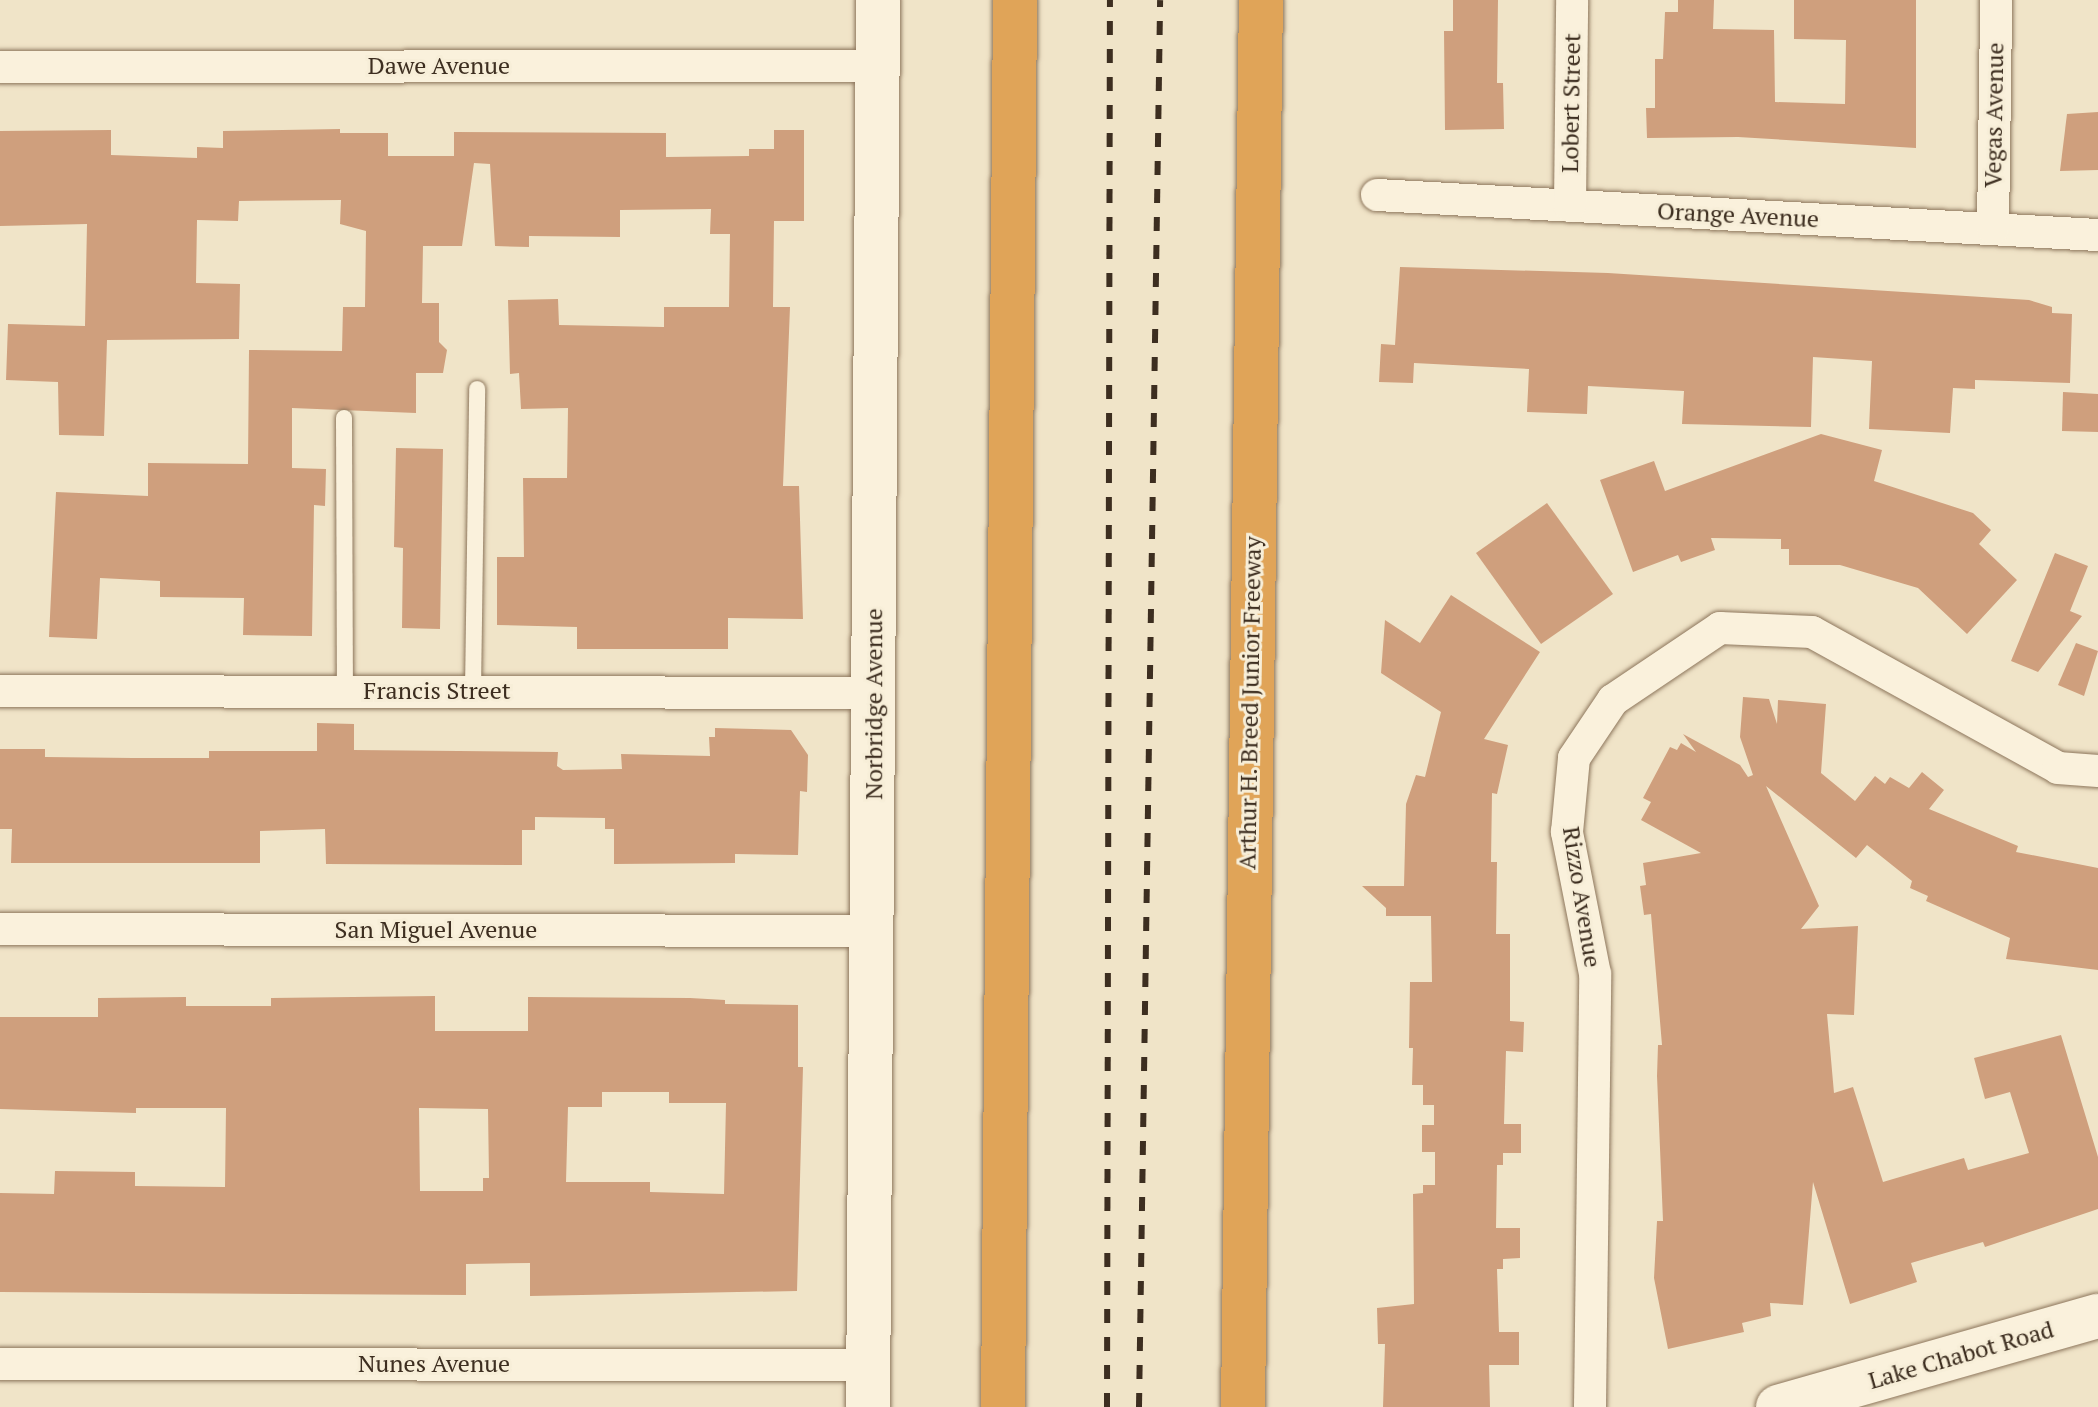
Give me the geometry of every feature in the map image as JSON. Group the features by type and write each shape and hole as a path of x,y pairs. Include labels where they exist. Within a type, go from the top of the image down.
{"highway":[{"path":"1003,1407 1015,0"},
{"name":"Arthur H. Breed Junior Freeway","path":"1243,1407 1261,0"}],"street":[{"name":"Norbridge Avenue","path":"868,1386 878,0"},
{"name":"Lobert Street","path":"1570,206 1572,0"},
{"name":"Vegas Avenue","path":"1993,229 1996,0"},
{"name":"Dawe Avenue","path":"0,67 878,66"},
{"name":"Orange Avenue","path":"1377,195 2098,235"},
{"name":"Rizzo Avenue","path":"1590,1407 1595,974 1567,832 1574,758 1613,700 1720,628 1812,632 2058,768 2098,771"},
{"name":"Francis Street","path":"0,691 874,693"},
{"name":"San Miguel Avenue","path":"0,929 873,931"},
{"name":"Lake Chabot Road","path":"1778,1407 2098,1316"},
{"name":"Nunes Avenue","path":"0,1364 868,1386"}],"lane":[{"path":"473,691 477,389"},
{"path":"344,418 345,691"}],"building":[{"path":"1453,0 1498,0 1497,83 1503,83 1504,129 1445,130 1444,31 1453,31"},
{"path":"1678,0 1714,0 1713,29 1774,30 1775,102 1845,104 1846,40 1794,39 1794,0 1916,0 1916,148 1738,137 1647,138 1646,108 1655,108 1655,59 1663,59 1665,12 1678,12"},
{"path":"2098,112 2098,170 2060,171 2067,114"},
{"path":"340,129 340,133 388,133 388,156 454,156 454,132 666,133 666,157 749,156 749,149 774,149 774,130 804,130 804,221 774,221 773,307 790,307 783,486 799,486 803,619 728,618 728,649 577,649 577,627 497,625 497,557 524,557 523,478 567,478 568,408 521,409 519,373 510,374 508,300 558,299 559,325 664,327 664,307 729,307 730,234 710,234 711,209 620,210 620,237 529,236 529,247 495,246 490,164 474,163 462,246 423,246 422,303 439,303 439,342 447,350 443,373 416,373 416,413 292,408 292,468 326,469 325,506 314,505 312,636 243,635 244,598 160,597 160,581 100,578 97,639 49,637 56,492 148,496 148,463 248,464 249,350 342,351 343,307 365,307 366,231 340,224 341,200 239,201 238,221 197,220 196,283 240,284 239,339 107,340 104,436 59,435 58,382 6,380 8,324 85,326 87,224 0,226 0,131 111,130 111,155 197,158 197,147 223,148 223,131"},
{"path":"1400,267 1608,273 2029,300 2052,307 2052,313 2072,314 2070,383 1975,380 1975,389 1953,388 1950,433 1869,429 1872,361 1813,357 1811,427 1682,424 1684,391 1588,386 1587,414 1527,412 1529,369 1414,363 1413,383 1379,382 1381,344 1395,345"},
{"path":"2063,392 2098,394 2098,432 2062,431"},
{"path":"1821,434 1882,450 1874,481 1973,513 1991,530 1979,544 2017,580 1967,634 1918,588 1840,565 1789,565 1789,549 1781,549 1781,539 1711,538 1715,550 1681,562 1678,555 1633,572 1600,480 1654,461 1665,491"},
{"path":"396,448 443,449 440,629 402,628 403,548 394,547"},
{"path":"1547,503 1613,594 1541,644 1476,553"},
{"path":"2055,553 2088,566 2070,611 2082,616 2038,672 2011,661"},
{"path":"1451,595 1540,652 1484,739 1508,745 1497,794 1492,793 1491,862 1497,862 1496,934 1510,934 1510,1021 1524,1022 1523,1052 1506,1051 1504,1124 1521,1124 1521,1153 1503,1153 1503,1165 1497,1165 1496,1228 1520,1228 1520,1258 1503,1259 1503,1269 1497,1269 1499,1332 1519,1332 1519,1365 1489,1365 1490,1407 1383,1407 1385,1344 1378,1344 1377,1308 1414,1304 1413,1194 1423,1193 1423,1185 1435,1185 1435,1152 1422,1152 1422,1125 1434,1125 1434,1105 1423,1105 1423,1085 1412,1085 1413,1048 1409,1048 1410,982 1432,982 1431,916 1386,916 1386,908 1362,886 1404,886 1406,804 1416,775 1425,777 1441,712 1381,673 1385,620 1420,643"},
{"path":"2076,643 2098,651 2084,696 2058,685"},
{"path":"1743,697 1769,699 1777,724 1778,700 1826,704 1821,773 1855,801 1875,776 1885,784 1890,777 1909,788 1922,772 1944,790 1929,809 2018,846 2016,852 2098,868 2098,970 2006,959 2010,938 1926,901 1928,896 1910,888 1912,881 1867,845 1856,858 1766,786 1819,906 1801,929 1858,926 1854,1015 1827,1014 1834,1093 1853,1087 1883,1182 1964,1158 1968,1170 2029,1153 2010,1092 1985,1099 1974,1058 2061,1035 2098,1157 2098,1209 1985,1247 1983,1242 1911,1263 1917,1282 1850,1304 1813,1182 1803,1305 1770,1303 1771,1316 1742,1323 1744,1332 1668,1349 1654,1278 1657,1221 1663,1221 1657,1076 1658,1045 1662,1045 1651,914 1644,915 1640,886 1646,885 1643,863 1701,853 1641,820 1651,802 1643,798 1670,747 1677,750 1681,743 1696,752 1683,734 1740,765 1748,777 1753,775 1740,737"},
{"path":"317,723 354,724 354,750 558,752 557,766 563,770 622,769 621,754 710,756 709,737 715,737 715,728 791,730 808,755 807,792 800,791 798,855 735,854 735,863 614,864 614,829 605,829 605,818 535,817 535,830 522,830 522,865 326,864 325,829 260,831 260,863 11,863 12,829 0,829 0,749 45,749 45,757 133,758 209,758 209,751 317,751"},
{"path":"435,996 435,1031 528,1031 528,997 690,998 725,1000 725,1004 798,1005 798,1067 803,1067 797,1291 530,1296 530,1263 466,1264 466,1295 0,1292 0,1193 54,1194 55,1171 135,1172 135,1186 225,1187 226,1108 136,1108 136,1113 0,1109 0,1017 98,1017 98,998 186,997 186,1006 271,1006 271,998","holes":["602,1092 669,1092 669,1103 726,1103 724,1194 650,1192 650,1182 566,1182 568,1107 602,1107","419,1108 488,1109 489,1178 483,1178 483,1191 420,1191"]}],"railway":[{"path":"1107,1407 1110,0"},
{"path":"1139,1407 1160,0"}]}
